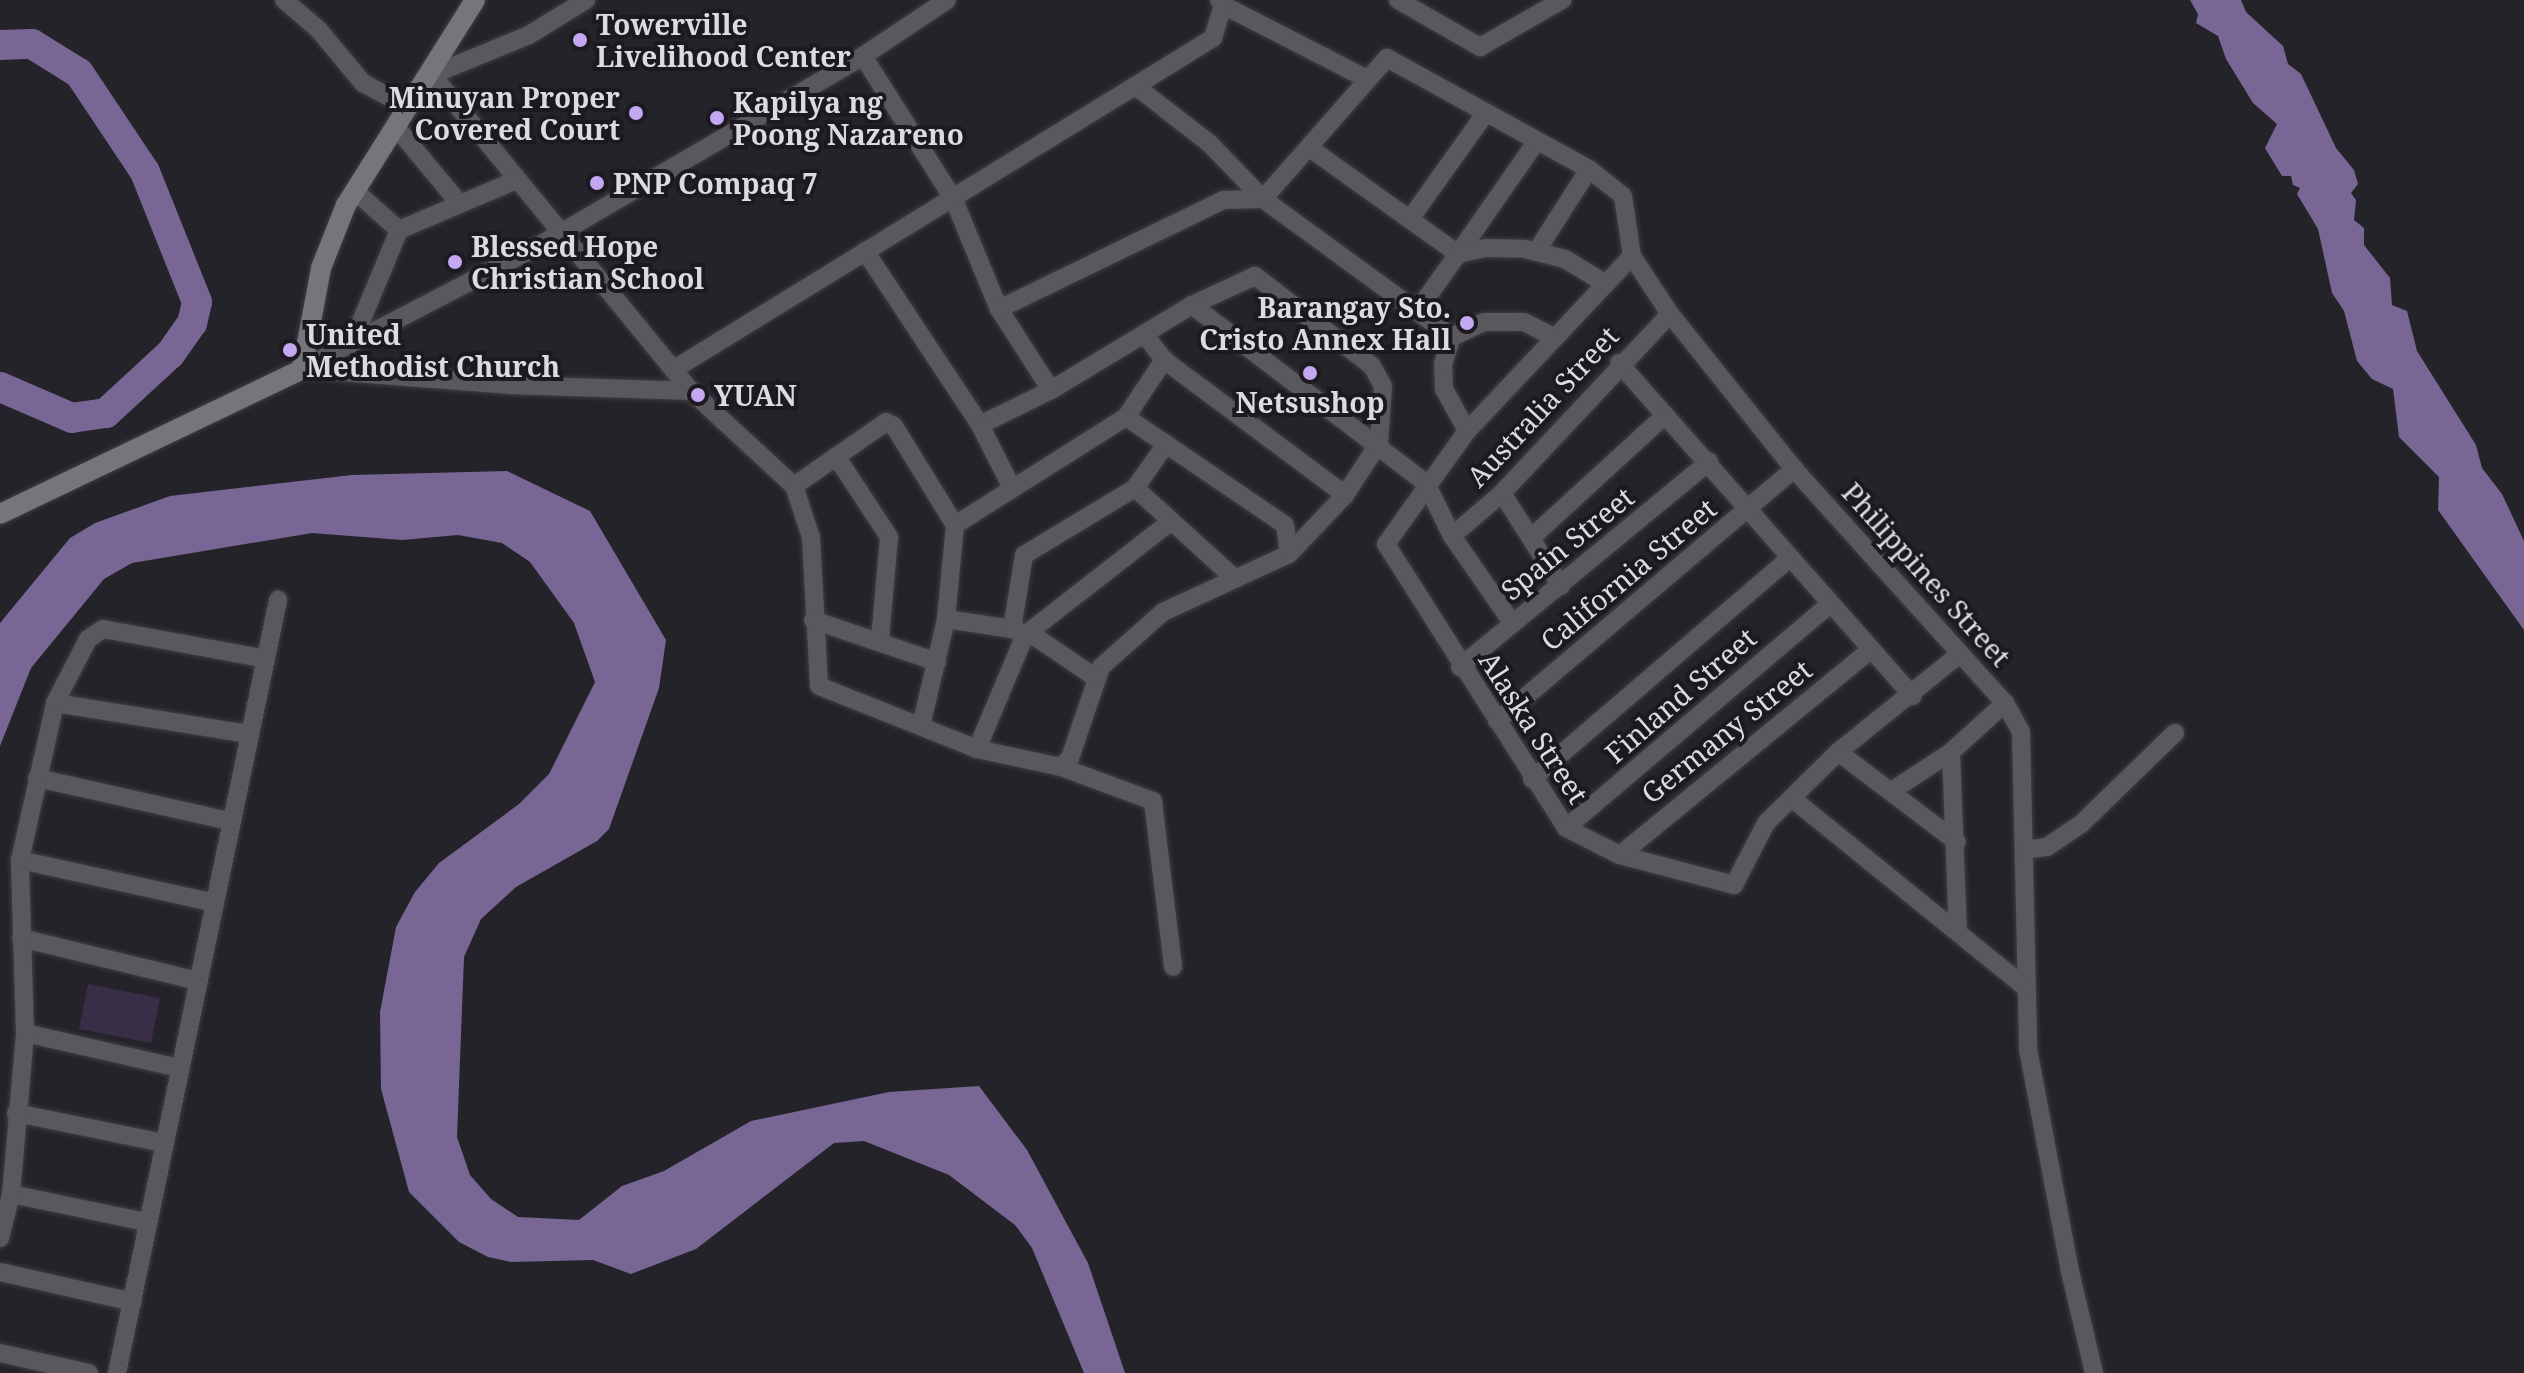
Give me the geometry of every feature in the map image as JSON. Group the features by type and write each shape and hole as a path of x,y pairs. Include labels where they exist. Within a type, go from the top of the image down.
{"street":[{"path":"284,0 318,29 363,83 408,107"},
{"path":"302,369 321,268 355,191 475,0"},
{"path":"430,76 529,35 586,0"},
{"path":"0,514 302,369 558,233 863,56 947,0"},
{"path":"1398,0 1480,47 1539,6 1562,0"},
{"path":"676,368 1138,88 1213,38 1221,2 1367,79"},
{"path":"863,56 954,200 999,309 1051,390"},
{"path":"999,309 1223,200 1263,199 1311,149 1387,58 1589,169 1623,196 1632,256 1552,336 1467,431 1426,483"},
{"path":"430,76 558,233 676,368 691,391 794,486 811,537 813,620 819,686 977,749 1061,767 1153,801 1173,967"},
{"path":"1138,88 1209,143 1263,199 1452,337"},
{"path":"1410,219 1485,114"},
{"path":"396,127 460,204"},
{"path":"1417,311 1536,142"},
{"path":"1311,149 1458,254 1486,248 1536,252 1565,259 1606,284"},
{"path":"1536,252 1589,169"},
{"path":"352,343 399,230 516,180"},
{"path":"355,191 399,230"},
{"path":"865,251 980,425 1011,486"},
{"name":"Philippines Street","path":"1632,256 1670,314 1794,469 2005,703 2021,732 2025,850 2024,986 2028,1049 2069,1267 2094,1373"},
{"path":"980,425 1051,390 1243,278 1265,283 1381,376 1379,443 1345,495 1289,554 1232,576 1163,612 1101,667 1070,758 1061,767"},
{"path":"1192,305 1379,443 1426,483 1452,536 1513,624"},
{"name":"Australia Street","path":"1452,536 1502,493 1619,363 1670,314"},
{"path":"1467,431 1444,389 1443,364 1452,337 1484,322 1524,322 1552,336"},
{"path":"1144,334 1164,360 1345,495"},
{"path":"955,525 1011,486 1126,417 1164,360"},
{"path":"1619,363 1709,462 1869,651 1913,696"},
{"path":"302,369 691,391"},
{"path":"1531,538 1665,415"},
{"path":"1126,417 1285,525 1289,554"},
{"path":"794,486 879,423 894,426 955,525 946,619 921,726"},
{"path":"977,749 1018,632 1024,555 1135,488 1166,444"},
{"path":"836,456 889,537 880,640"},
{"name":"Spain Street","path":"1460,667 1709,462"},
{"name":"California Street","path":"1497,721 1794,469"},
{"name":"Alaska Street","path":"1426,483 1386,544 1460,667 1566,828 1620,855 1734,885 1766,823 1794,800"},
{"path":"1135,488 1169,523 1232,576"},
{"path":"1502,493 1561,586"},
{"path":"1018,632 1169,523"},
{"path":"1532,779 1790,558"},
{"path":"117,1373 278,600"},
{"name":"Finland Street","path":"1566,828 1830,604"},
{"path":"946,619 1018,632 1096,678"},
{"path":"813,620 880,640 937,662"},
{"path":"0,1238 11,1194 25,1033 20,860 55,703 88,639 103,629 266,659"},
{"name":"Germany Street","path":"1620,855 1869,651"},
{"path":"1960,654 1913,696 1838,752 1794,800 2024,986"},
{"path":"55,703 248,734"},
{"path":"1893,790 1951,752 2005,703"},
{"path":"2025,850 2047,847 2081,824 2175,733"},
{"path":"1838,752 1893,790 1957,842"},
{"path":"1951,752 1957,842 1958,932"},
{"path":"37,778 230,821"},
{"path":"20,860 215,903"},
{"path":"21,938 197,981"},
{"path":"25,1033 179,1068"},
{"path":"16,1113 163,1143"},
{"path":"11,1194 146,1222"},
{"path":"0,1272 133,1302"},
{"path":"0,1353 89,1373"}],"shaded area":[{"path":"2190,0 2241,0 2246,12 2283,46 2288,64 2301,74 2336,148 2354,170 2358,184 2351,193 2356,200 2354,220 2364,228 2364,245 2390,278 2392,305 2407,311 2417,351 2476,445 2482,468 2502,494 2524,541 2524,630 2438,510 2439,477 2399,437 2393,389 2372,379 2357,361 2344,311 2332,293 2318,229 2297,194 2300,188 2293,185 2291,176 2282,176 2265,148 2277,124 2253,103 2226,59 2218,36 2196,23 2198,14"},
{"path":"507,471 590,511 666,640 659,688 609,829 597,841 516,887 481,919 464,957 457,1137 470,1175 491,1199 518,1217 579,1220 622,1186 664,1171 751,1121 889,1092 979,1086 1027,1150 1088,1263 1125,1373 1084,1373 1032,1248 1015,1225 949,1175 864,1141 834,1143 696,1249 631,1274 593,1260 511,1262 488,1257 459,1242 409,1192 381,1089 380,1012 396,927 415,892 439,863 519,804 549,774 595,682 574,623 530,562 502,543 458,535 402,540 312,533 132,563 104,579 31,668 0,746 0,623 70,538 95,523 170,496 352,475"},
{"path":"88,984 160,998 151,1043 79,1029"}],"waterway":[{"path":"0,45 32,44 79,73 145,172 197,302 192,323 170,354 106,413 72,418 0,387"}],"place":[{"name":"Towerville Livelihood Center","path":"580,40"},
{"name":"Minuyan Proper Covered Court","path":"636,113"},
{"name":"Kapilya ng Poong Nazareno","path":"717,118"},
{"name":"PNP Compaq 7","path":"597,183"},
{"name":"Blessed Hope Christian School","path":"455,262"},
{"name":"Barangay Sto. Cristo Annex Hall","path":"1467,323"},
{"name":"United Methodist Church","path":"290,350"},
{"name":"Netsushop","path":"1310,373"},
{"name":"YUAN","path":"698,395"}]}
